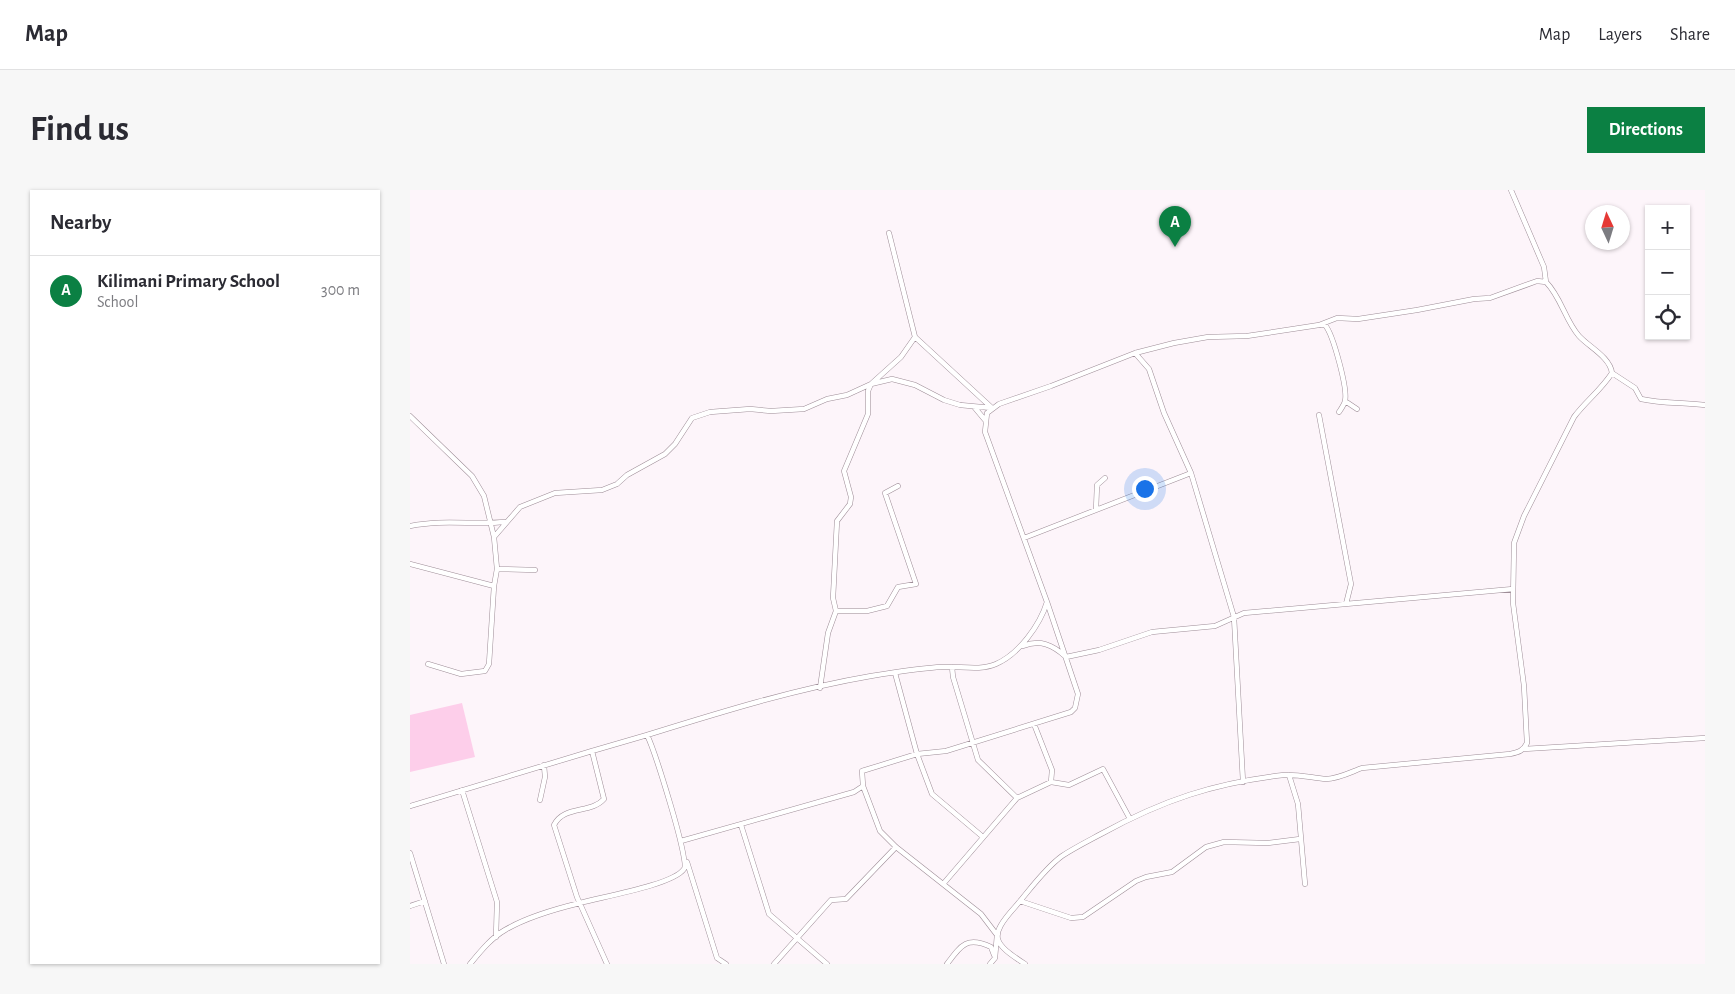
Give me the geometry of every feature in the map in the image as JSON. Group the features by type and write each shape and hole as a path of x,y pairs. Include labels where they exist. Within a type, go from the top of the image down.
{"street":[{"path":"1511,190 1544,267 1546,282 1556,294 1575,332 1605,360 1611,367 1612,373 1596,394 1584,404 1574,417 1524,516 1514,543 1513,589 1526,710 1527,743 1524,749"},
{"path":"889,233 915,337 992,408"},
{"path":"1025,964 1002,949 997,935 981,914 896,847 880,831 863,786 862,771 917,754 946,751 1071,712 1075,708 1078,694 1047,602 985,432 986,413 992,408 1135,353 1196,338 1248,336 1320,325 1338,318 1379,316 1474,299 1490,298 1537,281 1546,282"},
{"path":"1320,325 1325,325 1331,331 1339,361 1345,401 1339,412"},
{"path":"820,688 828,633 836,611 833,591 836,568 837,521 850,504 851,497 844,471 868,414 868,391 871,384 901,357 915,337"},
{"path":"1135,353 1149,370 1164,414 1191,473 1234,617 1244,782"},
{"path":"1612,373 1635,388 1641,399 1662,404 1683,402 1705,405"},
{"path":"494,537 505,522 520,507 556,493 602,490 617,484 627,475 664,454 675,444 692,418 710,412 804,409 827,399 847,395 871,384 892,379 904,380 944,400 974,407 992,408"},
{"path":"1345,401 1357,409"},
{"path":"974,407 985,420"},
{"path":"410,416 472,476 484,496 494,537 497,569 494,586 489,664 485,671 461,674 428,664"},
{"path":"1319,416 1351,584 1346,604"},
{"path":"1024,538 1191,473"},
{"path":"1097,508 1097,485 1105,478"},
{"path":"836,611 867,611 888,606 898,587 916,584 885,493 898,486"},
{"path":"410,526 459,521 491,524 505,522"},
{"path":"410,564 494,586"},
{"path":"497,569 535,570"},
{"path":"410,806 753,703 895,673 952,667 981,668 994,666 1020,647 1029,644 1048,644 1066,657 1092,652 1152,632 1215,626 1244,613 1513,589"},
{"path":"1020,647 1043,614 1047,602"},
{"path":"952,667 953,677 978,760 1017,798"},
{"path":"895,673 917,754 932,794 983,838"},
{"path":"1034,724 1052,770 1051,782"},
{"path":"647,735 717,958 726,964"},
{"path":"990,964 995,958 997,935 1006,918 1061,856 1130,819 1173,799 1215,786 1288,775 1326,779 1341,776 1362,768 1510,754 1524,749 1705,738"},
{"path":"592,751 604,799 598,806 573,811 558,818 554,825 580,903 607,964"},
{"path":"540,800 545,777 544,765"},
{"path":"944,883 1017,798 1051,782 1069,785 1102,769 1130,819"},
{"path":"1288,775 1298,804 1305,884"},
{"path":"681,841 854,792 863,786"},
{"path":"462,790 497,902 496,936"},
{"path":"740,825 769,914 827,964"},
{"path":"1020,901 1071,918 1083,917 1136,882 1146,877 1172,872 1206,847 1224,842 1268,843 1300,839"},
{"path":"774,964 831,900 846,899 896,847"},
{"path":"410,853 444,964"},
{"path":"470,964 496,936 517,924 580,903 615,896 677,875 685,868 686,860"},
{"path":"410,906 425,901"},
{"path":"947,964 961,946 973,941 992,948 995,958"}],"shaded area":[{"path":"462,703 475,757 410,772 410,715"}],"place":[{"name":"Kilimani Primary School","path":"1175,247"}]}
